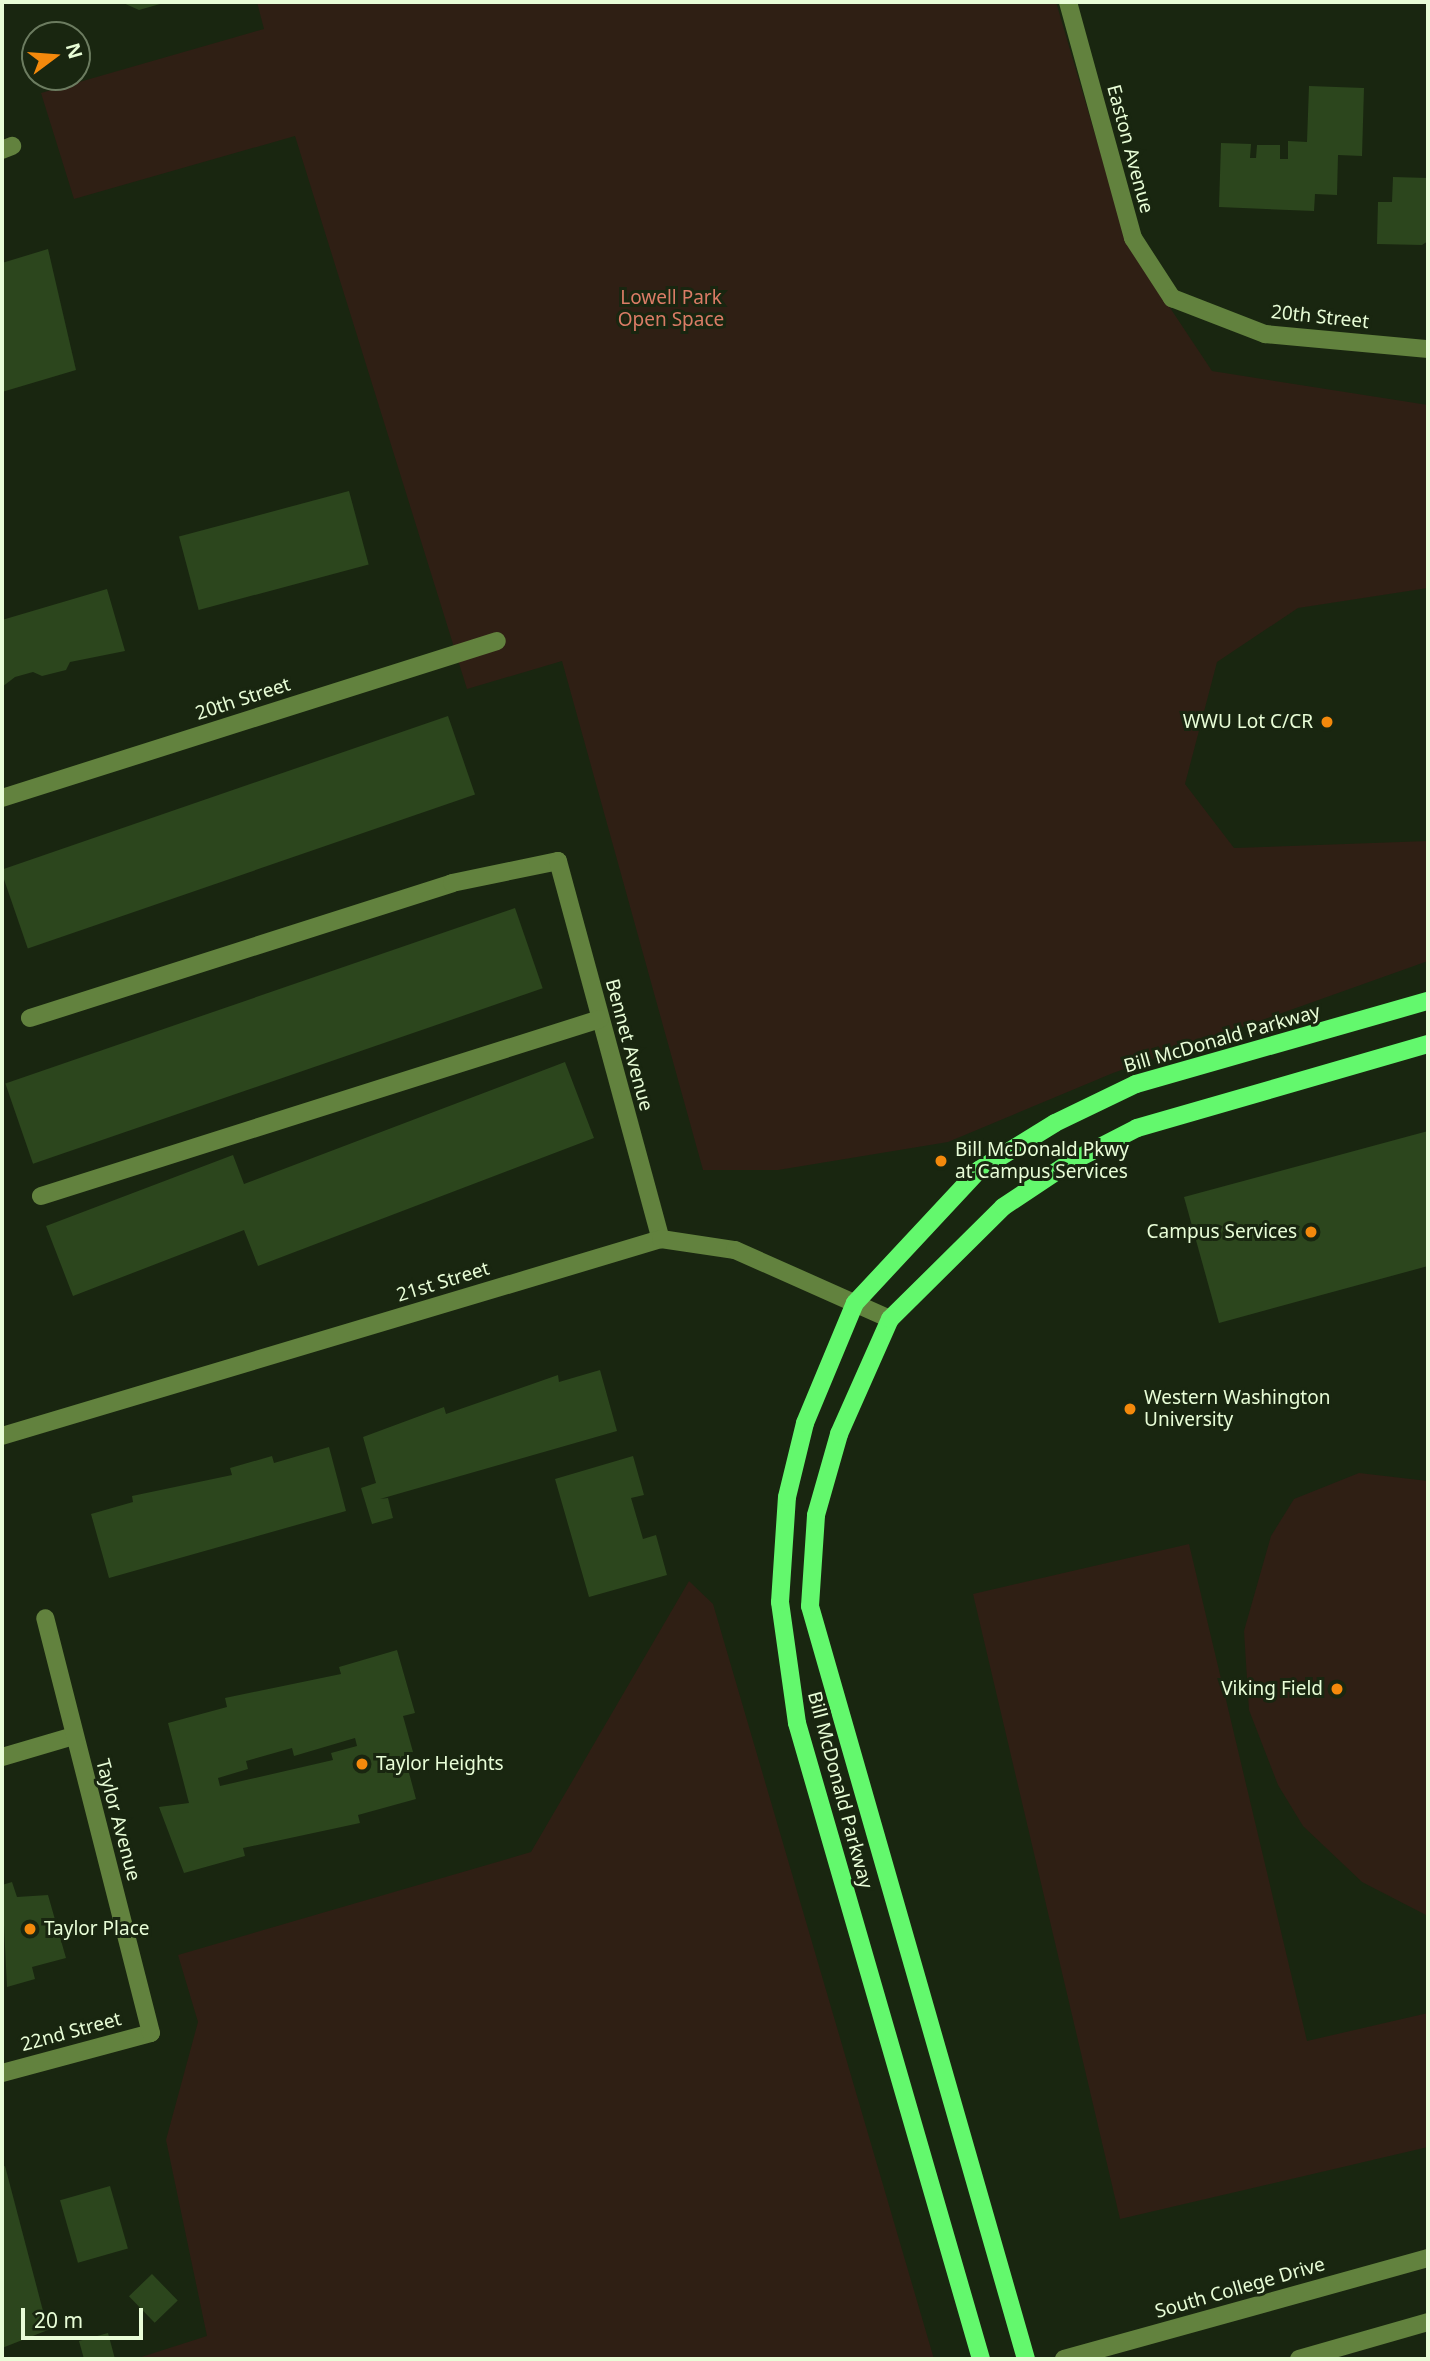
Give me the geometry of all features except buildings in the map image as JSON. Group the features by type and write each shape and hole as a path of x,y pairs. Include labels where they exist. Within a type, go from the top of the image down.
{"main road":[{"name":"Bill McDonald Parkway","path":"981,2359 797,1723 785,1655 780,1602 787,1497 805,1423 855,1303 979,1170 1055,1123 1136,1084 1428,1002"},
{"name":"Bill McDonald Parkway","path":"1026,2359 810,1606 816,1514 839,1434 890,1319 1003,1207 1126,1134 1428,1044"}],"street":[{"name":"Easton Avenue","path":"1068,2 1133,239 1172,298"},
{"name":"20th Street","path":"1172,298 1265,334 1428,349"},
{"name":"20th Street","path":"2,798 497,641"},
{"name":"Bennet Avenue","path":"30,1018 453,883 558,861 661,1239"},
{"path":"41,1196 600,1019"},
{"name":"21st Street","path":"2,1435 661,1239 735,1250 890,1319"},
{"name":"Taylor Avenue","path":"45,1618 151,2033"},
{"path":"2,1757 74,1736"},
{"name":"22nd Street","path":"2,2073 151,2033"},
{"name":"South College Drive","path":"1064,2359 1428,2258"},
{"path":"1299,2359 1428,2322"}],"green space":[{"name":"Lowell Park Open Space","path":"257,2 1056,2 1127,243 1212,371 1428,405 1428,588 1298,608 1217,662 1185,784 1234,848 1428,841 1428,961 1113,1073 948,1142 778,1170 703,1170 562,661 467,689 295,136 74,199 41,93 91,91 91,79 264,29"},
{"name":"Viking Field","path":"1359,1473 1428,1481 1428,1916 1362,1882 1303,1826 1278,1785 1249,1710 1244,1631 1271,1536 1294,1499"},
{"path":"1189,1544 1307,2041 1428,2013 1428,2147 1120,2219 973,1594"},
{"path":"689,1581 713,1604 934,2359 135,2359 207,2336 166,2140 198,2022 178,1955 531,1852"}],"place":[{"name":"WWU Lot C/CR","path":"1327,722"},
{"name":"Bill McDonald Pkwy at Campus Services","path":"941,1161"},
{"name":"Campus Services","path":"1311,1232"},
{"name":"Western Washington University","path":"1130,1409"},
{"name":"Viking Field","path":"1337,1689"},
{"name":"Taylor Heights","path":"362,1764"},
{"name":"Taylor Place","path":"30,1929"}]}
